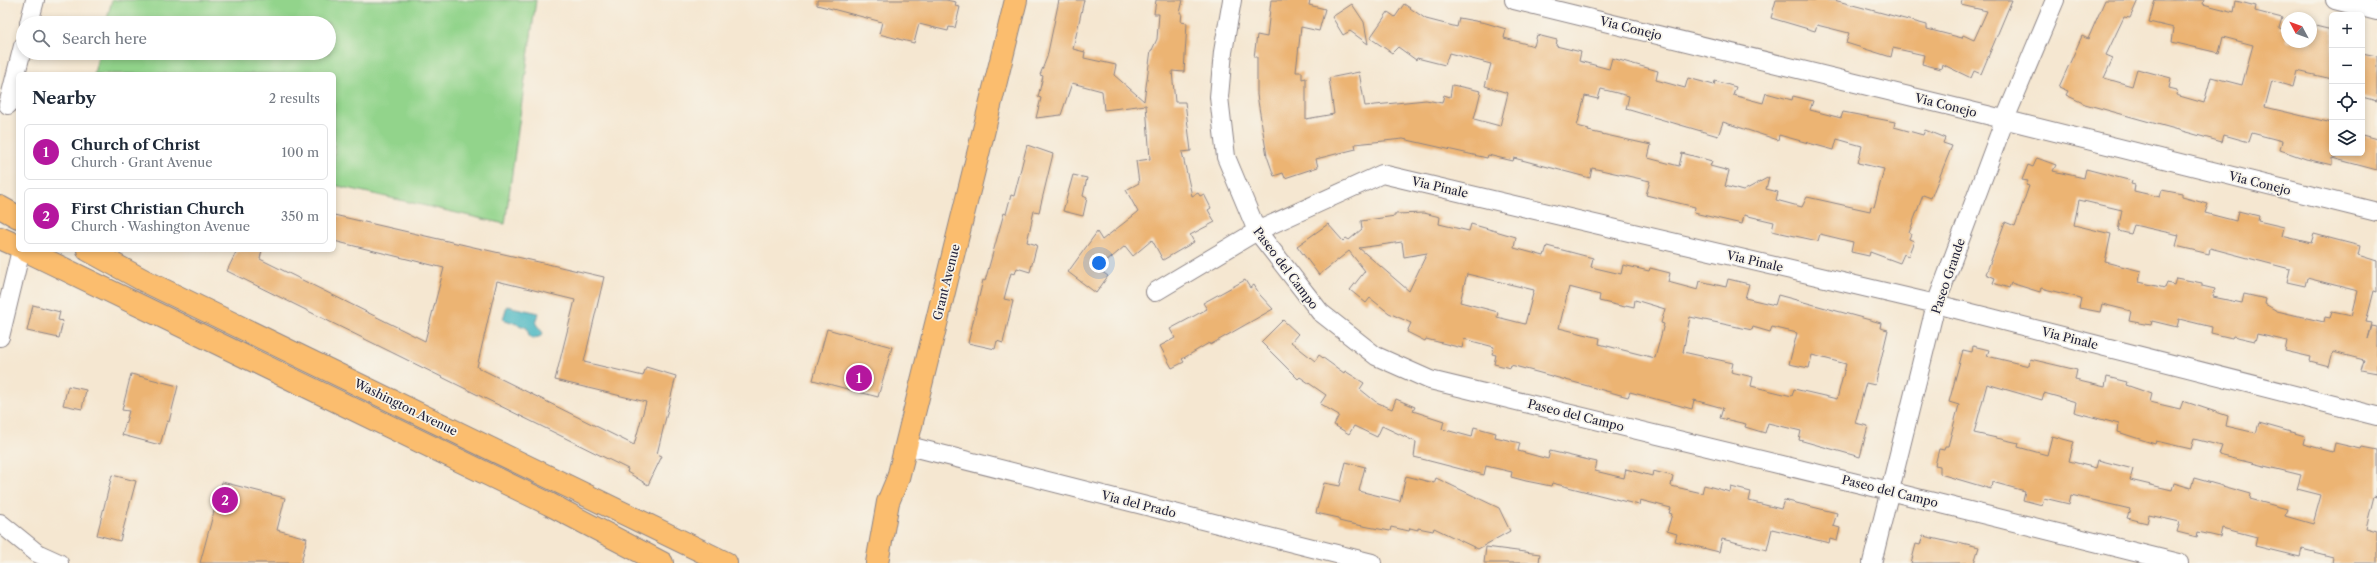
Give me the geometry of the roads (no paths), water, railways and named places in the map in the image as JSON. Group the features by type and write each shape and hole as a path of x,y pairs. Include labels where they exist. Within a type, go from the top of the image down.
{"main road":[{"name":"Grant Avenue","path":"877,563 888,502 898,478 1016,0"},
{"path":"0,207 16,216"},
{"path":"0,238 16,245"},
{"path":"29,252 549,504 662,563"},
{"name":"Washington Avenue","path":"92,252 143,280 726,563"},
{"path":"862,563 881,537"}],"street":[{"path":"31,16 35,0"},
{"name":"Paseo del Campo","path":"1232,0 1223,52 1219,97 1226,157 1257,232 1320,312 1376,356 1430,380 1890,491 2179,563"},
{"name":"Via Conejo","path":"1514,0 2005,119 2377,212"},
{"name":"Paseo Grande","path":"1872,563 1936,304 2005,119 2055,0"},
{"path":"2335,0 2377,11"},
{"path":"17,72 20,60"},
{"path":"9,107 16,76"},
{"name":"Via Pinale","path":"1155,292 1257,232 1382,174 1936,304 2377,416"},
{"path":"0,338 21,252"},
{"name":"Via del Prado","path":"905,445 1372,563"},
{"path":"0,523 37,553 59,563"}],"water":[{"path":"507,306 539,313 536,324 543,333 541,336 533,339 529,336 527,328 503,319"}],"place":[{"name":"Church of Christ","path":"859,378"},
{"name":"First Christian Church","path":"225,500"}]}
